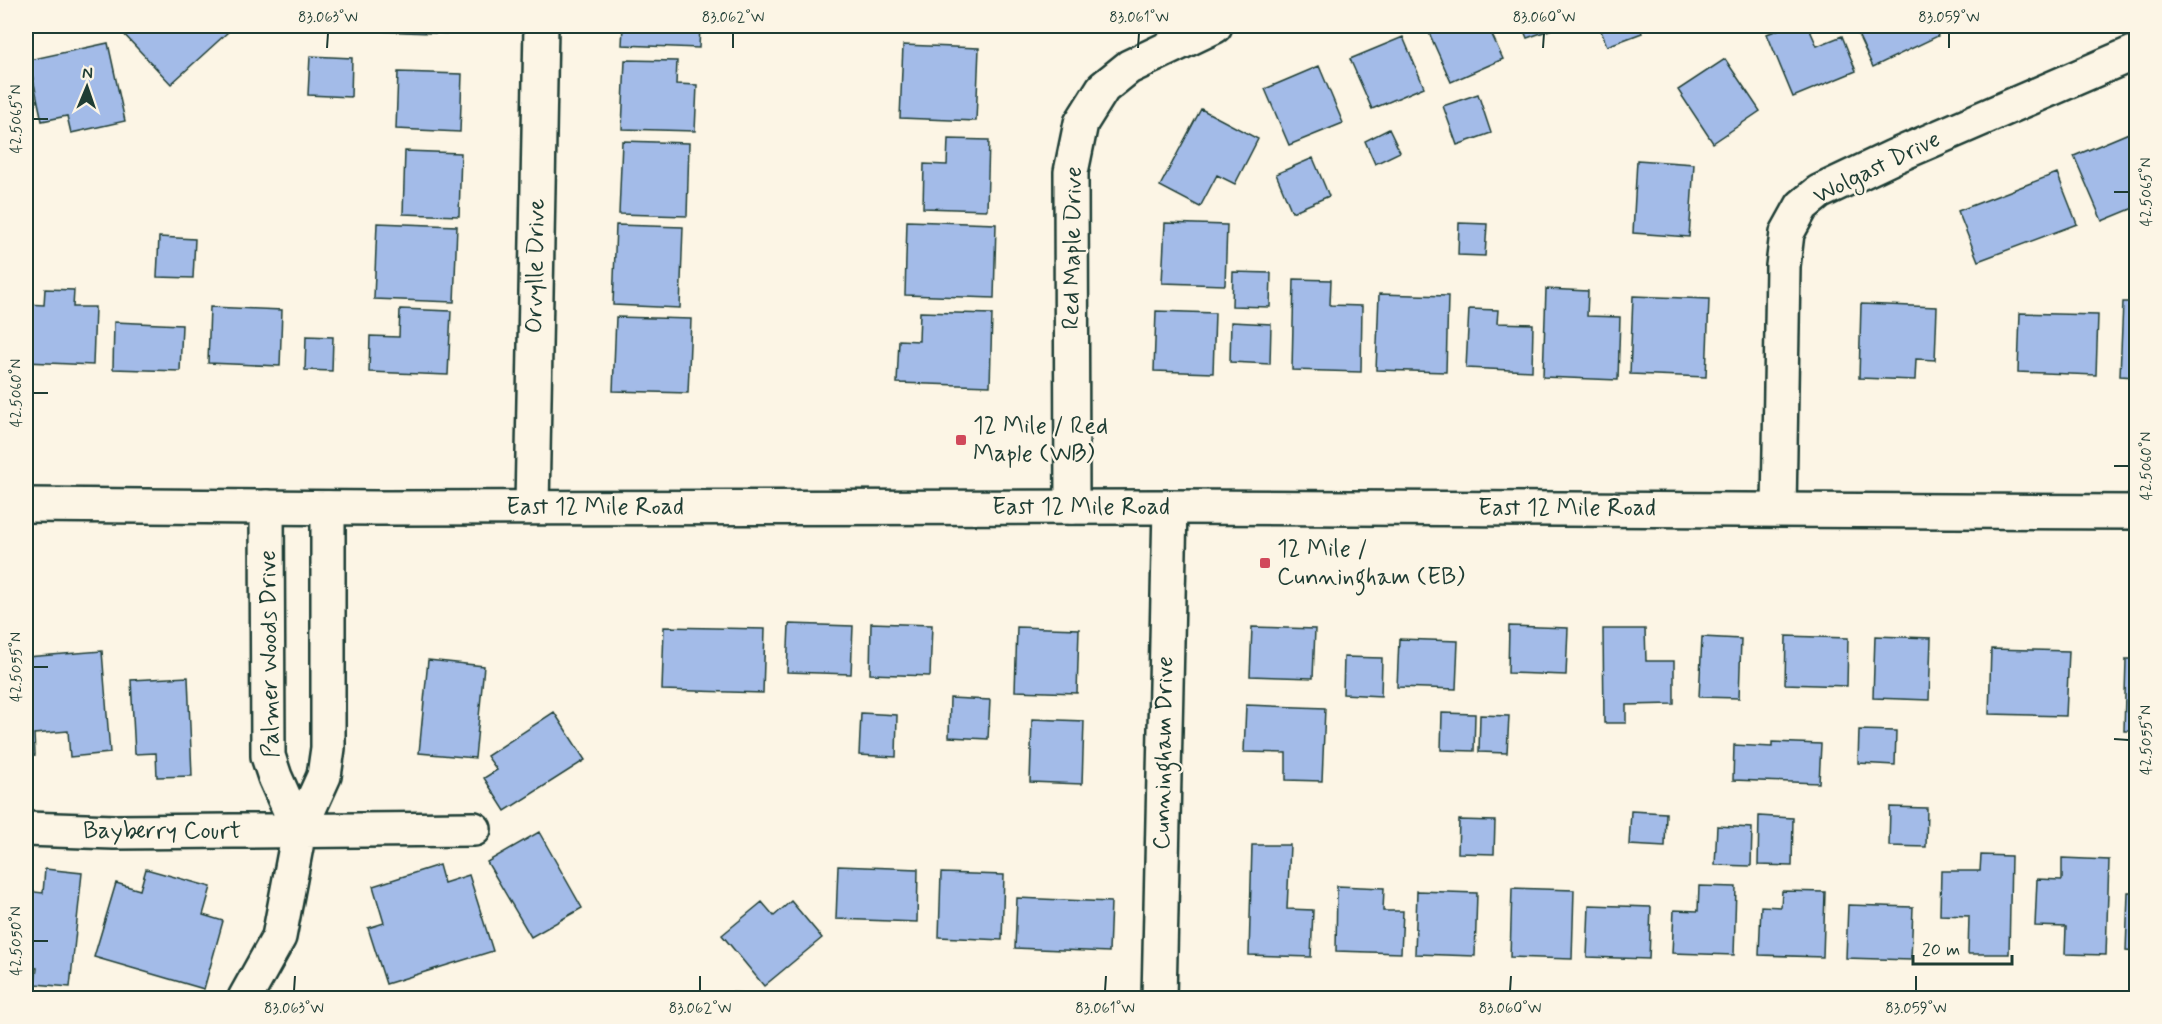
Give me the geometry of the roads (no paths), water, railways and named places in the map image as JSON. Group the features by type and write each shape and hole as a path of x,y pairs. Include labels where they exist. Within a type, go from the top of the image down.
{"street":[{"name":"Orvylle Drive","path":"532,507 541,26"},
{"name":"Red Maple Drive","path":"1072,507 1071,172 1081,123 1102,88 1129,67 1215,26"},
{"name":"Wolgast Drive","path":"1779,509 1783,266 1787,233 1802,206 1819,192 1893,157 2136,52"},
{"name":"East 12 Mile Road","path":"26,505 328,508 1170,507 2136,512"},
{"name":"Palmer Woods Drive","path":"267,507 268,756 299,831"},
{"name":"Cunningham Drive","path":"1159,999 1170,507"},
{"path":"245,999 279,937 299,831 324,776 328,748 328,508"},
{"name":"Bayberry Court","path":"26,829 114,832 474,829"}],"place":[{"name":"12 Mile / Red Maple (WB)","path":"961,440"},
{"name":"12 Mile / Cunningham (EB)","path":"1265,563"}]}
